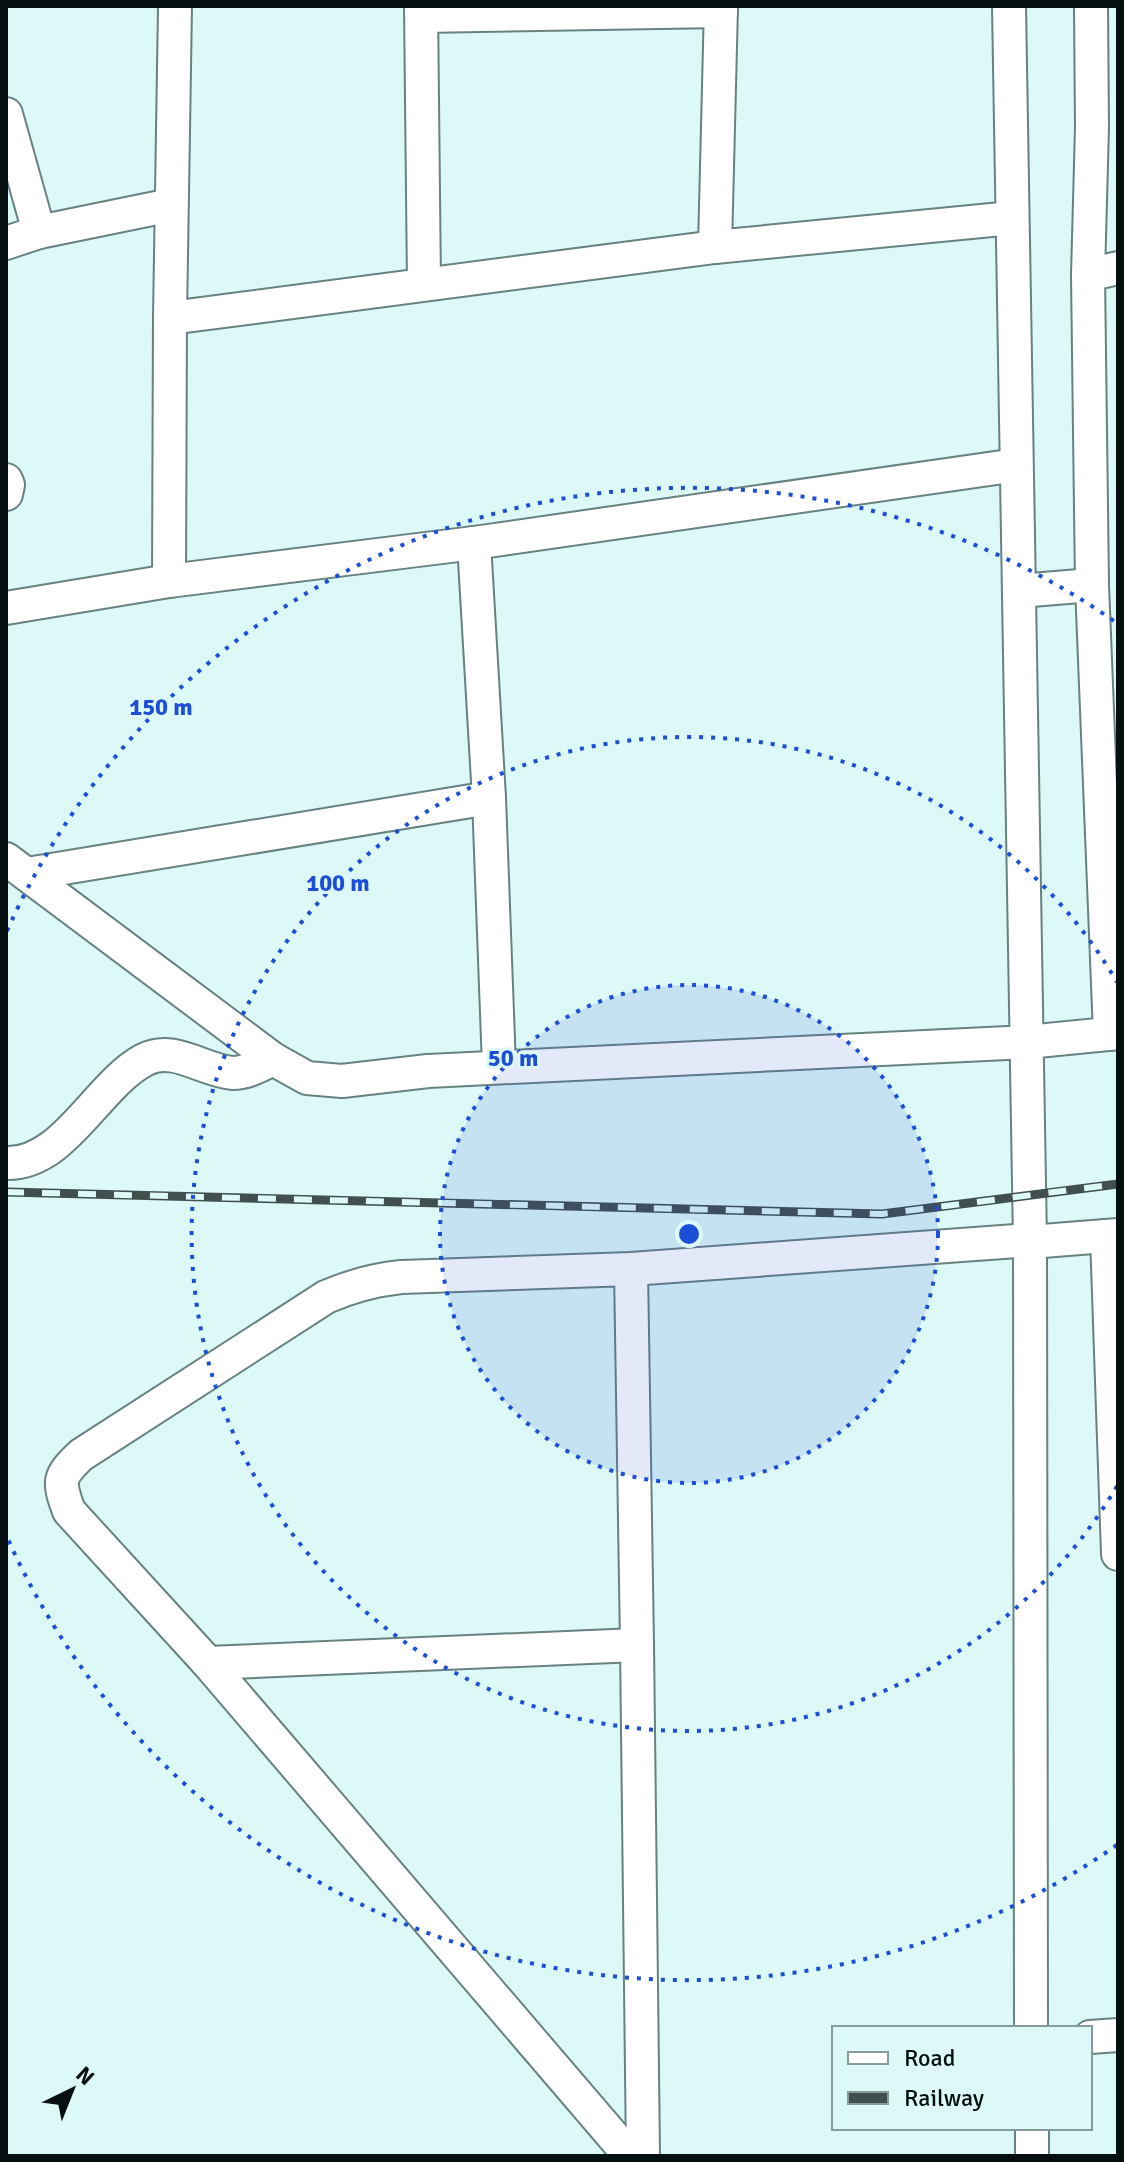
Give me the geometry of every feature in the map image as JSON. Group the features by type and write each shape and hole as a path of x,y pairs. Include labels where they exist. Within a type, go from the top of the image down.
{"street":[{"path":"169,581 175,6"},
{"path":"1009,6 1030,1241 1031,2026"},
{"path":"16,866 273,1059 307,1078 342,1081 428,1071 1027,1042 1114,1034 1092,585 1105,465 1105,122 1091,6"},
{"path":"424,284 422,11 721,9 715,247"},
{"path":"6,114 39,232"},
{"path":"6,243 39,232 171,205"},
{"path":"170,318 715,247 1012,218"},
{"path":"6,608 169,581 474,543 1016,465"},
{"path":"6,480 6,494"},
{"path":"474,543 489,798 499,1067"},
{"path":"1019,591 1092,585"},
{"path":"16,866 489,798"},
{"path":"6,1163 35,1159 52,1148 131,1068 148,1058 177,1056 236,1073 273,1059"},
{"path":"630,2156 208,1663 69,1511 61,1491 63,1472 81,1455 326,1297 372,1280 631,1269 1112,1236 1118,1554"},
{"path":"631,1269 643,2156"},
{"path":"208,1663 637,1645"},
{"path":"1092,2037 1118,2035"},
{"path":"1032,2130 1032,2156"}],"railway":[{"path":"6,1192 882,1214 1118,1184"}]}
